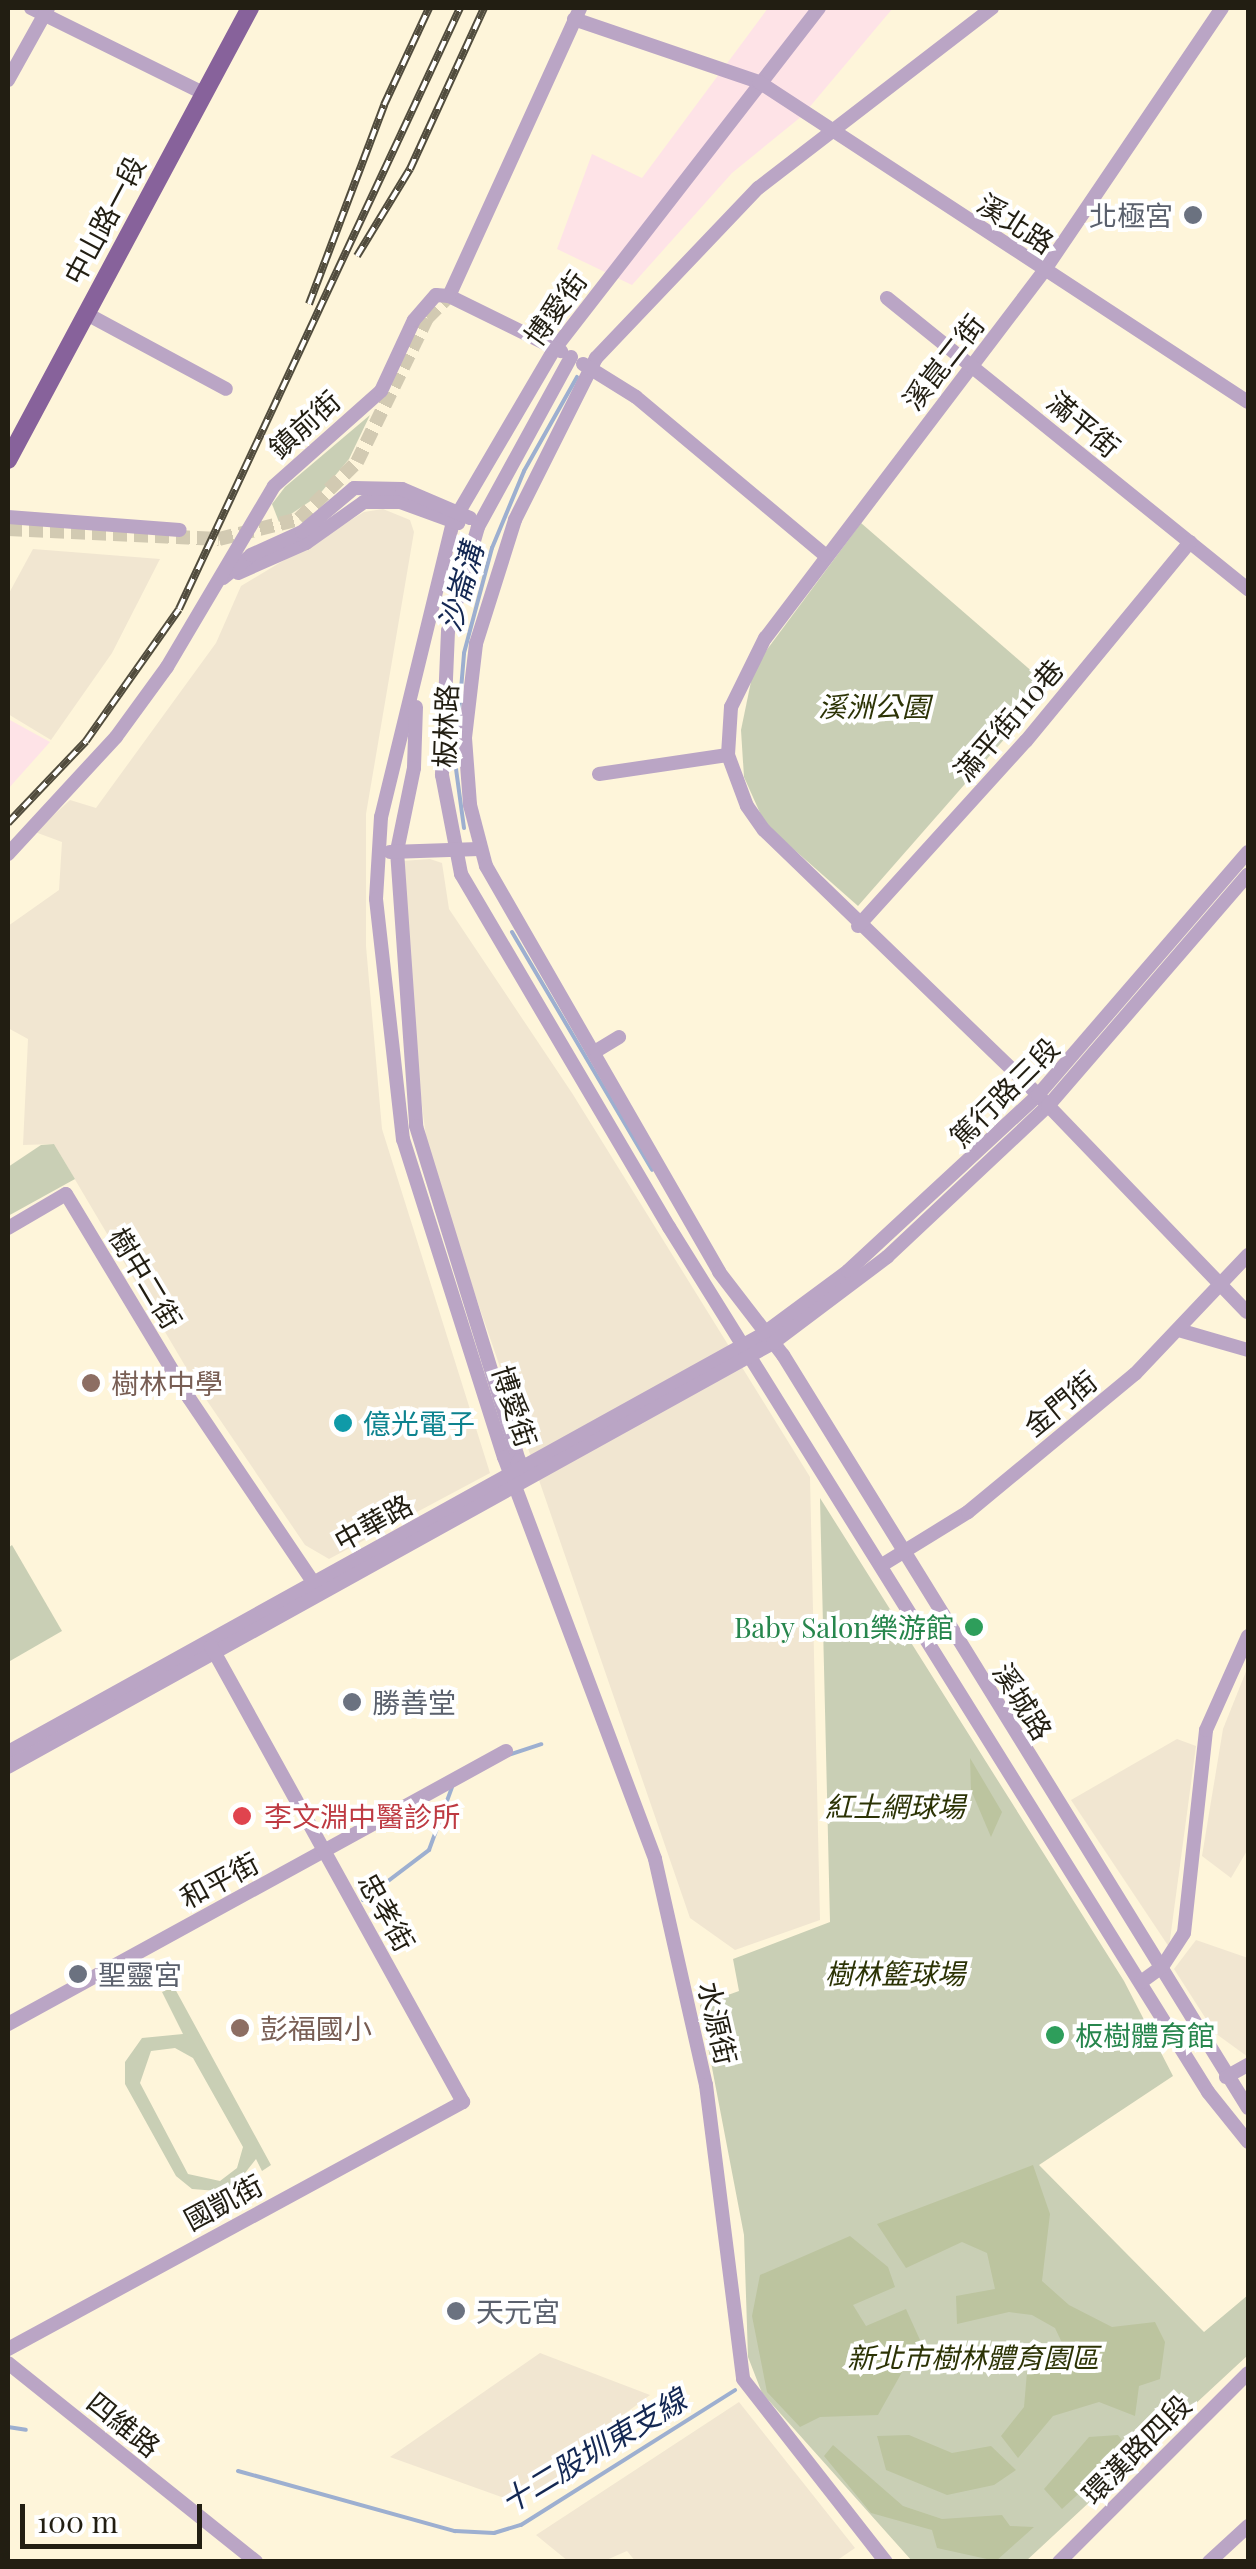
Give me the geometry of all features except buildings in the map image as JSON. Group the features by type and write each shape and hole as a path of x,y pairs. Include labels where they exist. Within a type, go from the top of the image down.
{"main road":[{"name":"中山路一段","path":"8,460 14,436 250,8"}],"street":[{"name":"博愛街","path":"516,1477 504,1457 404,1139 376,899 378,852 390,776 459,517 555,348 819,8"},
{"name":"板林路","path":"768,1339 719,1272 479,849 466,738 476,644 515,520 590,368 678,266 758,188 992,8"},
{"name":"溪崑二街","path":"728,754 731,707 750,662 825,555 1044,271 1222,8"},
{"path":"8,80 42,9 203,93"},
{"name":"溪北路","path":"577,13 760,82 1248,402"},
{"name":"鎮前街","path":"8,854 116,737 219,582 274,486 381,391 414,320 436,296 449,296 577,13"},
{"path":"449,296 555,348 636,396 825,555"},
{"name":"滿平街","path":"887,298 973,363 1248,589"},
{"path":"85,313 226,389"},
{"name":"博愛街","path":"452,848 440,706 448,631 478,527 570,357"},
{"path":"219,582 251,555 302,532 354,488 402,489 478,527"},
{"path":"219,582 306,543 364,502 400,502 459,517"},
{"path":"8,518 180,530"},
{"name":"滿平街110巷","path":"858,926 1026,741 1190,542"},
{"name":"博愛街","path":"418,682 414,768 397,851 416,1126 519,1460 516,1477"},
{"path":"599,774 728,754 747,806 764,830 858,926 1043,1101 1224,1283 1247,1312"},
{"path":"452,848 516,968 748,1351"},
{"path":"378,852 479,849"},
{"name":"篤行路三段","path":"1043,1101 1248,852"},
{"name":"篤行路三段","path":"768,1339 1043,1101 1248,874"},
{"path":"596,1051 619,1037"},
{"name":"樹中二街","path":"8,1228 66,1194 189,1398 317,1588"},
{"name":"金門街","path":"882,1565 981,1501 1182,1332 1248,1255"},
{"path":"1182,1332 1248,1350"},
{"name":"中華路","path":"8,1752 106,1697 211,1646 768,1339"},
{"name":"溪城路","path":"768,1339 1248,2108"},
{"name":"溪城路","path":"748,1351 1208,2092 1248,2142"},
{"name":"水源街","path":"516,1477 655,1859 706,2085 743,2379 886,2562"},
{"path":"1141,1982 1162,1967 1184,1932 1206,1730 1248,1636"},
{"name":"忠孝街","path":"211,1646 463,2102"},
{"name":"中華路","path":"8,1767 106,1697"},
{"name":"和平街","path":"8,2024 506,1751"},
{"path":"1228,2081 1248,2065"},
{"name":"國凱街","path":"8,2350 463,2102"},
{"name":"四維路","path":"8,2363 256,2562"},
{"name":"環漢路四段","path":"1059,2562 1248,2373"},
{"path":"1209,2562 1248,2526"}],"shaded area":[{"path":"768,8 893,8 802,116 732,173 632,285 557,249 592,154 642,178"},
{"path":"383,509 410,520 414,532 366,814 366,946 382,1129 490,1473 329,1559 305,1545 197,1386 54,1144 23,1145 28,1039 8,1028 8,926 59,890 62,842 35,832 70,800 96,808 216,643 241,586 364,512"},
{"path":"33,549 160,559 112,653 51,740 8,714 8,595"},
{"path":"8,719 50,742 8,789"},
{"path":"430,859 442,863 449,909 572,1093 810,1477 820,1920 735,1950 690,1918 429,1161 407,986 402,861"},
{"path":"1247,1669 1248,1849 1231,1878 1202,1856 1223,1729"},
{"path":"1177,1739 1196,1746 1169,1947 1071,1800"},
{"path":"1196,1940 1248,1958 1248,2057 1215,2033 1174,1969"},
{"path":"540,2353 650,2395 600,2432 549,2488 507,2499 390,2457"},
{"path":"739,2402 855,2548 836,2561 636,2562 627,2551 604,2561 568,2561 536,2535"}],"green space":[{"path":"370,415 349,459 318,496 279,522 272,504 285,487"},
{"name":"溪洲公園","path":"861,523 1050,687 858,906 765,824 744,777 741,730 754,667"},
{"path":"54,1144 75,1179 8,1216 8,1167 41,1145"},
{"name":"新北市樹林體育園區","path":"820,1498 1124,1981 1173,2076 1039,2165 1204,2332 1248,2295 1248,2355 1026,2561 912,2561 762,2393 748,2357 744,2235 700,2005 739,1991 733,1959 830,1922"},
{"path":"12,1545 62,1631 10,1661 8,1548"},
{"path":"970,1758 1002,1812 991,1837 971,1790"},
{"path":"174,1987 271,2165 262,2171 256,2159 230,2192 192,2189 176,2176 125,2084 125,2062 142,2038 183,2034 162,1992","holes":["175,2048 193,2058 243,2147 237,2168 220,2181 188,2174 140,2083 151,2051"]},
{"path":"1033,2165 1050,2214 1042,2281 1069,2305 1112,2327 1155,2322 1165,2342 1160,2379 1139,2386 1135,2416 1099,2402 1053,2416 1018,2458 1001,2436 1024,2407 1027,2372 1049,2366 1064,2347 1055,2328 1032,2315 1009,2312 957,2324 956,2296 995,2289 987,2253 962,2242 906,2268 877,2224"},
{"path":"850,2236 888,2267 895,2287 853,2305 866,2326 906,2309 920,2340 878,2415 820,2417 800,2427 767,2392 752,2316 760,2275"},
{"path":"909,2435 952,2453 991,2446 1016,2470 994,2485 947,2495 886,2470 877,2436"},
{"path":"1118,2435 1128,2448 1062,2509 1044,2489 1089,2437"},
{"path":"833,2445 903,2506 942,2519 1002,2515 1010,2526 1034,2527 996,2561 937,2548 932,2530 871,2513 824,2456"}],"waterway":[{"name":"沙崙溝","path":"464,828 455,761 464,653 492,548 524,471 577,377"},
{"name":"沙崙溝","path":"512,932 652,1170"},
{"path":"508,1755 541,1744"},
{"path":"363,1900 429,1850 452,1787"},
{"name":"十二股圳東支線","path":"238,2471 455,2531 494,2533 521,2525 735,2390"},
{"name":"十二股圳東支線","path":"8,2427 26,2430"}],"tunnel":[{"path":"8,529 219,539 299,519 357,462 427,318 449,296"}],"railway":[{"path":"309,304 384,105 429,8"},
{"path":"8,823 86,741 179,609 460,8"},
{"path":"357,256 410,169 484,8"}],"place":[{"name":"北極宮","path":"1193,215"},
{"name":"樹林中學","path":"91,1383"},
{"name":"億光電子","path":"343,1423"},
{"name":"Baby Salon樂游館","path":"974,1627"},
{"name":"勝善堂","path":"352,1702"},
{"name":"李文淵中醫診所","path":"242,1816"},
{"name":"聖靈宮","path":"78,1974"},
{"name":"彭福國小","path":"240,2028"},
{"name":"板樹體育館","path":"1055,2035"},
{"name":"天元宮","path":"456,2311"}],"park label":[{"name":"紅土網球場","path":"895,1806"},
{"name":"樹林籃球場","path":"895,1973"}]}
